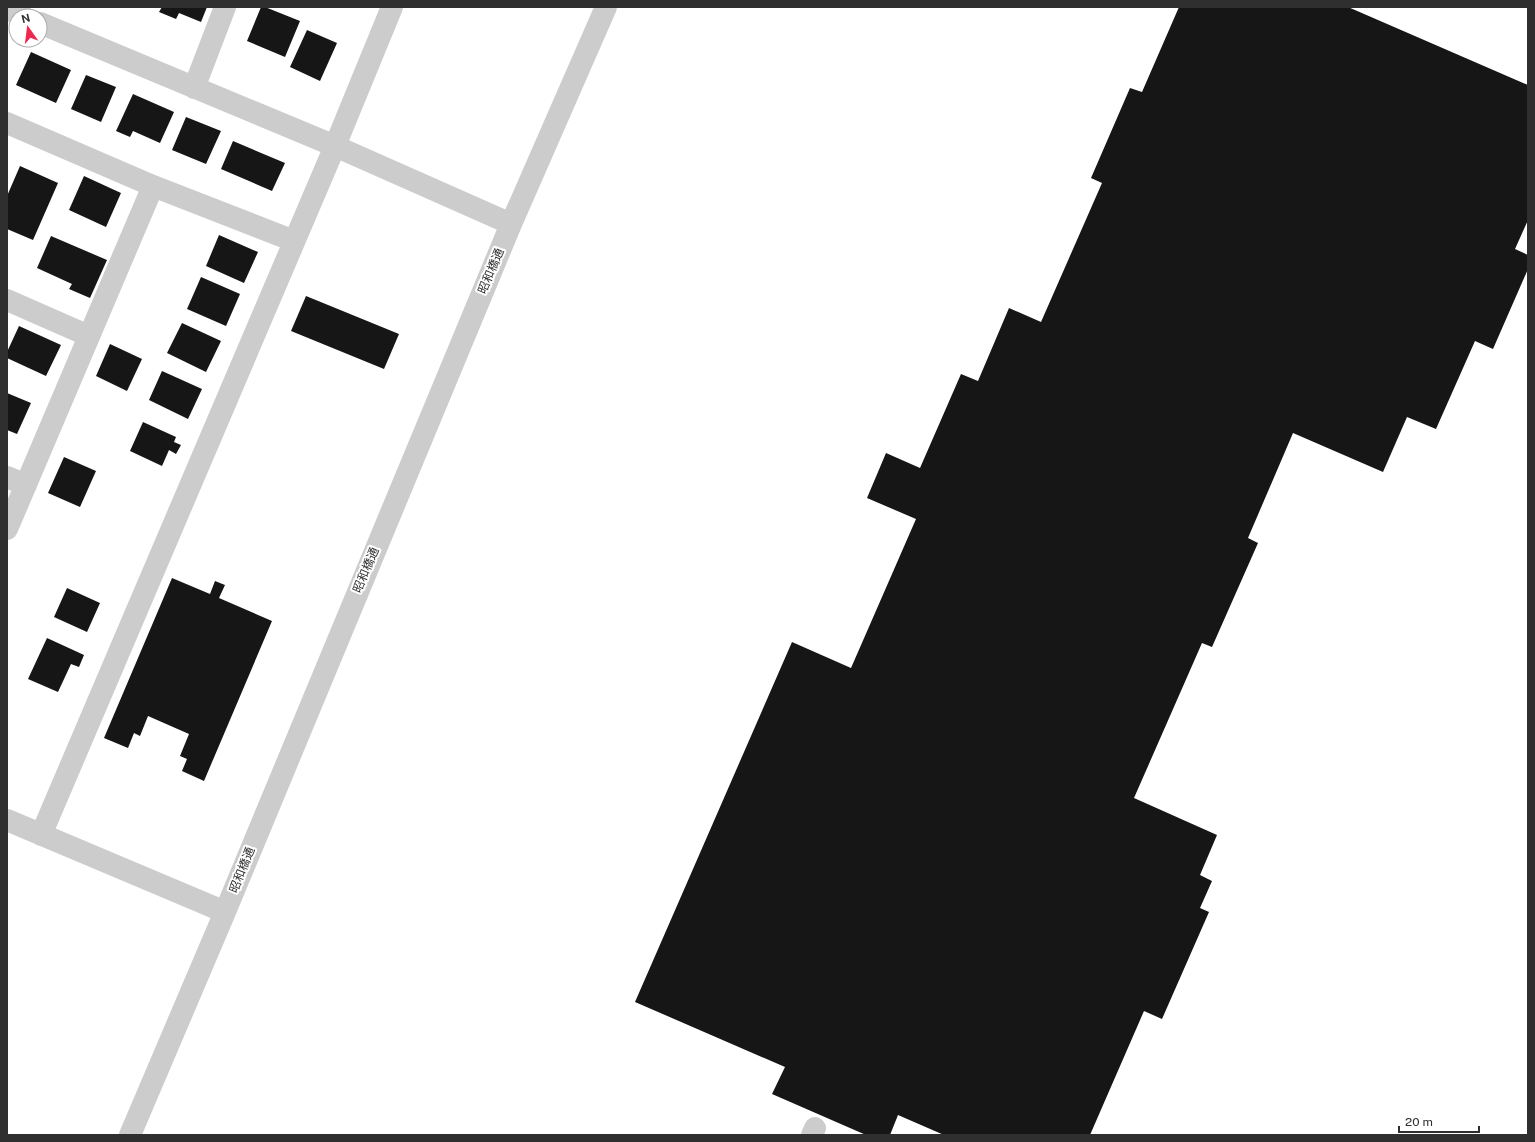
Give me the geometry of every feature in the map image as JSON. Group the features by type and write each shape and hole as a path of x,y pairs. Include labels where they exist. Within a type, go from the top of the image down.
{"street":[{"path":"194,88 225,7"},
{"path":"41,835 335,146 392,7"},
{"name":"昭和橋通","path":"130,1135 225,912 511,224 606,7"},
{"path":"48,26 335,146 511,224"},
{"path":"7,123 153,186 294,242"},
{"path":"7,528 16,481 89,336 153,186"},
{"path":"7,300 89,336"},
{"path":"7,820 225,912"}],"building":[{"path":"162,7 207,7 201,22 179,13 176,19 159,12"},
{"path":"261,7 265,7 300,21 285,57 247,41"},
{"path":"1179,7 1348,7 1528,85 1528,220 1515,249 1528,255 1528,269 1493,349 1475,341 1436,429 1407,417 1383,472 1293,433 1248,538 1258,543 1212,647 1202,643 1134,798 1217,835 1200,875 1212,881 1200,908 1209,912 1162,1019 1144,1011 1090,1135 944,1135 898,1115 890,1135 866,1135 772,1094 785,1067 635,1002 792,642 851,668 916,519 867,498 886,453 920,468 961,374 978,381 1009,308 1041,322 1102,183 1091,178 1130,88 1142,92"},
{"path":"307,30 337,43 320,81 290,67"},
{"path":"31,52 71,70 56,103 16,85"},
{"path":"86,75 116,87 101,122 71,109"},
{"path":"133,94 174,112 160,143 133,131 130,137 116,131"},
{"path":"186,117 221,131 206,164 172,150"},
{"path":"233,141 285,163 272,191 221,169"},
{"path":"20,166 58,183 33,240 7,229 7,196"},
{"path":"84,176 121,193 106,227 69,210"},
{"path":"219,235 258,252 244,283 206,266"},
{"path":"51,236 107,260 90,298 69,289 72,284 37,268"},
{"path":"201,277 240,294 226,326 187,309"},
{"path":"306,296 399,334 384,369 291,331"},
{"path":"182,323 221,341 206,372 167,353"},
{"path":"19,326 61,345 46,376 7,358 7,352"},
{"path":"110,344 142,359 127,391 96,376"},
{"path":"162,371 202,389 188,419 149,400"},
{"path":"7,393 31,403 17,434 7,430"},
{"path":"143,422 176,437 174,442 181,445 176,454 169,450 162,466 130,451"},
{"path":"64,457 96,471 80,507 48,493"},
{"path":"172,578 210,594 215,581 225,585 219,598 272,621 204,781 182,771 187,759 180,756 189,734 148,716 140,736 134,733 128,748 104,738"},
{"path":"67,588 100,603 87,632 54,617"},
{"path":"47,638 84,655 79,667 71,664 58,692 28,679"}]}
